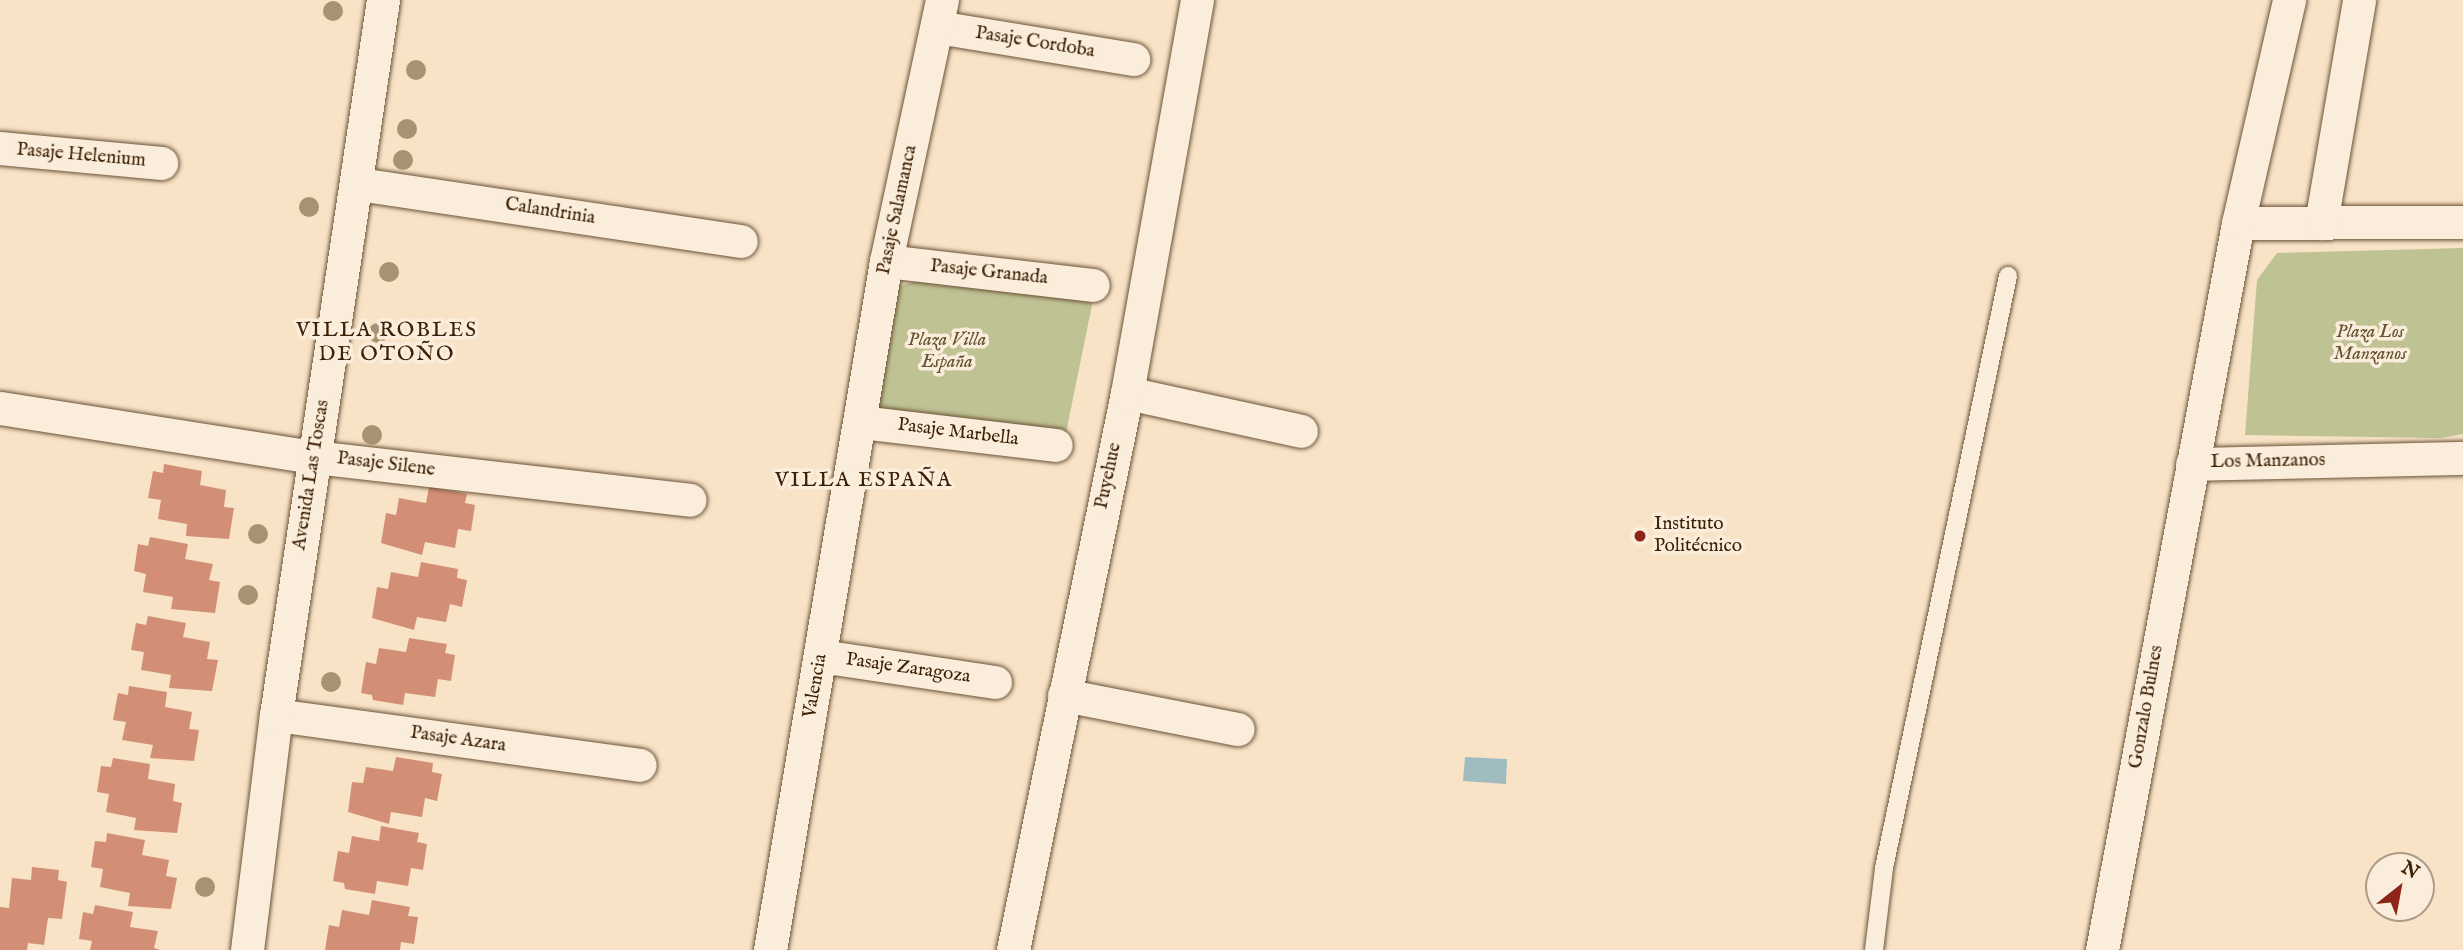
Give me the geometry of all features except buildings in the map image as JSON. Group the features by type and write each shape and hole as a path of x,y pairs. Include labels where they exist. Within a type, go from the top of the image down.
{"street":[{"name":"Avenida Las Toscas","path":"247,950 276,715 314,457 359,184 383,0"},
{"name":"Puyehue","path":"1013,950 1127,393 1196,0"},
{"name":"Los Manzanos","path":"2289,0 2238,223 2192,464 2463,458"},
{"path":"2321,223 2359,0"},
{"name":"Pasaje Cordoba","path":"939,13 1133,59"},
{"name":"Pasaje Salamanca","path":"861,422 886,261 939,13"},
{"name":"Pasaje Helenium","path":"0,148 161,163"},
{"name":"Calandrinia","path":"359,184 741,241"},
{"path":"2238,223 2463,222"},
{"name":"Pasaje Granada","path":"886,261 1093,285"},
{"path":"1127,393 1301,431"},
{"name":"Pasaje Silene","path":"0,408 314,457 690,500"},
{"name":"Pasaje Marbella","path":"861,422 1056,445"},
{"name":"Valencia","path":"769,950 861,422"},
{"name":"Gonzalo Bulnes","path":"2102,950 2192,464"},
{"name":"Pasaje Zaragoza","path":"821,656 995,682"},
{"path":"1064,695 1238,729"},
{"name":"Pasaje Azara","path":"276,715 640,765"}],"lane":[{"path":"1874,950 1884,868 2008,276"}],"green space":[{"name":"Plaza Los Manzanos","path":"2463,248 2463,434 2441,438 2245,435 2257,280 2277,253"},
{"name":"Plaza Villa España","path":"920,280 1093,300 1066,433 879,410 871,400 893,288"}],"water":[{"path":"1465,757 1507,759 1506,784 1463,781"}],"place":[{"name":"Instituto Politécnico","path":"1640,536"}],"district":[{"name":"VILLA ROBLES DE OTOÑO","path":"387,343"},
{"name":"VILLA ESPAÑA","path":"864,481"}]}
